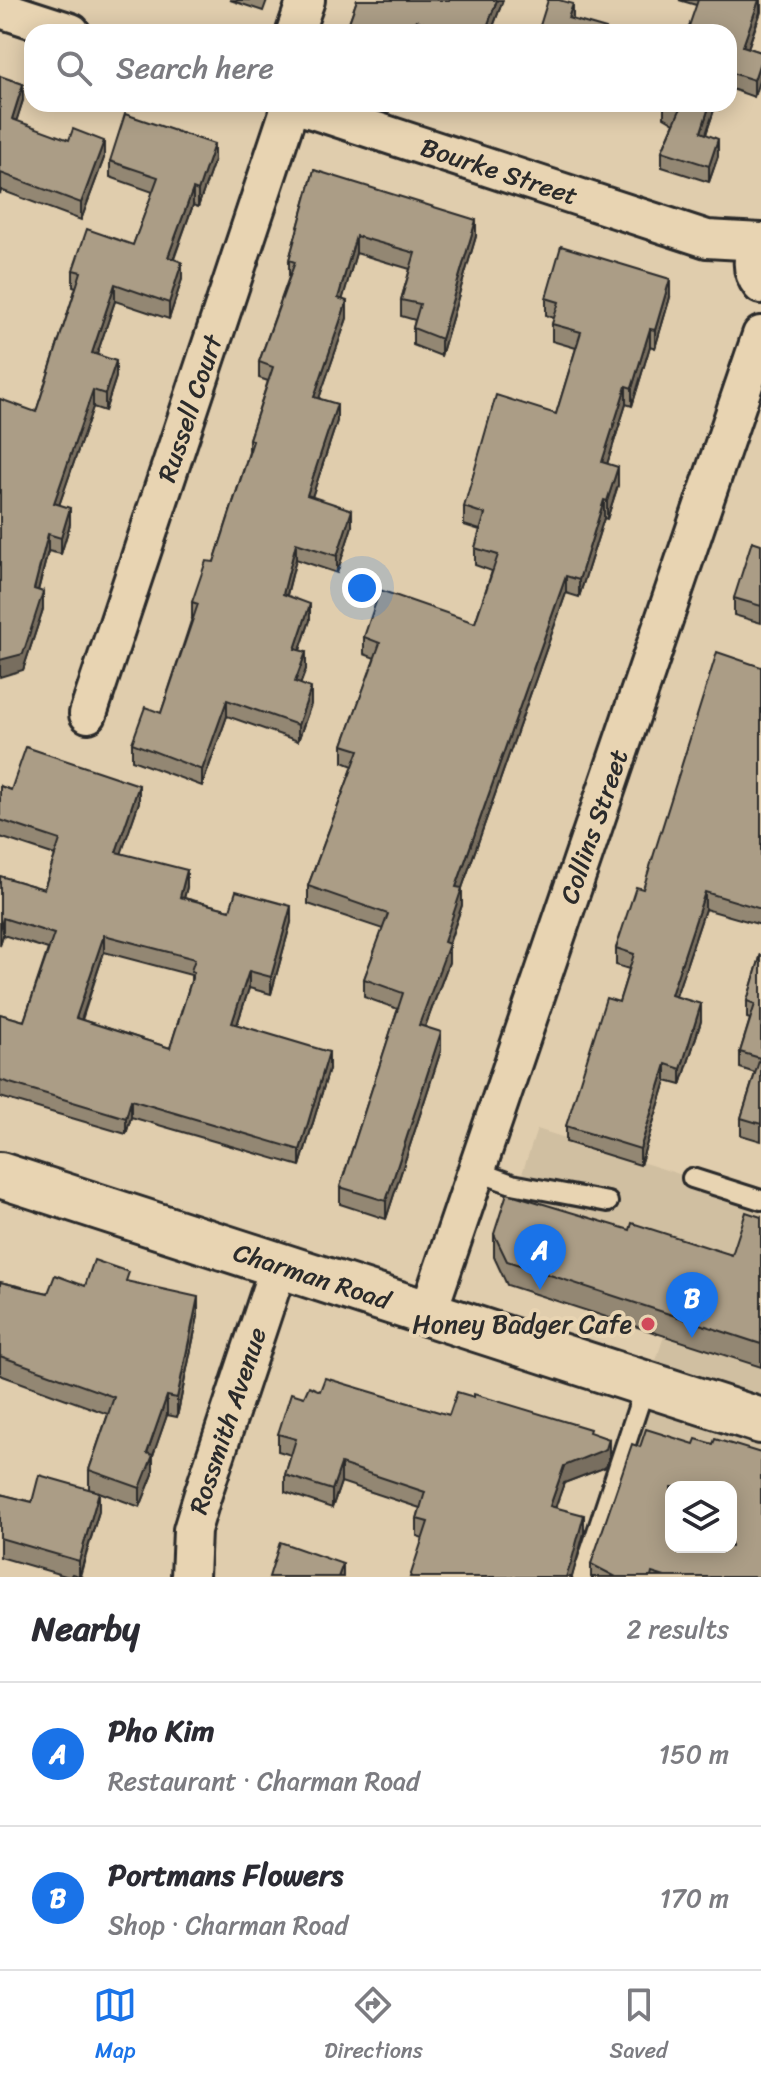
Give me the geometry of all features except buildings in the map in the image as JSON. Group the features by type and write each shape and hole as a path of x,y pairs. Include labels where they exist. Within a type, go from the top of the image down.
{"main road":[{"name":"Charman Road","path":"0,1175 761,1421"}],"street":[{"path":"298,24 306,0"},
{"path":"0,9 46,24"},
{"name":"Russell Court","path":"88,714 289,112"},
{"name":"Bourke Street","path":"317,112 707,239 759,259"},
{"name":"Collins Street","path":"428,1313 760,328"},
{"name":"Rossmith Avenue","path":"190,1577 192,1530 279,1265"}],"lane":[{"path":"476,1171 512,1184 608,1202"},
{"path":"692,1178 761,1200"},
{"path":"582,1577 646,1383"}],"shaded area":[{"path":"537,1129 761,1200 761,1577 586,1577 664,1336 507,1285 494,1257"}],"place":[{"name":"Pho Kim","path":"540,1290"},
{"name":"Honey Badger Cafe","path":"648,1324"},
{"name":"Portmans Flowers","path":"692,1338"}]}
